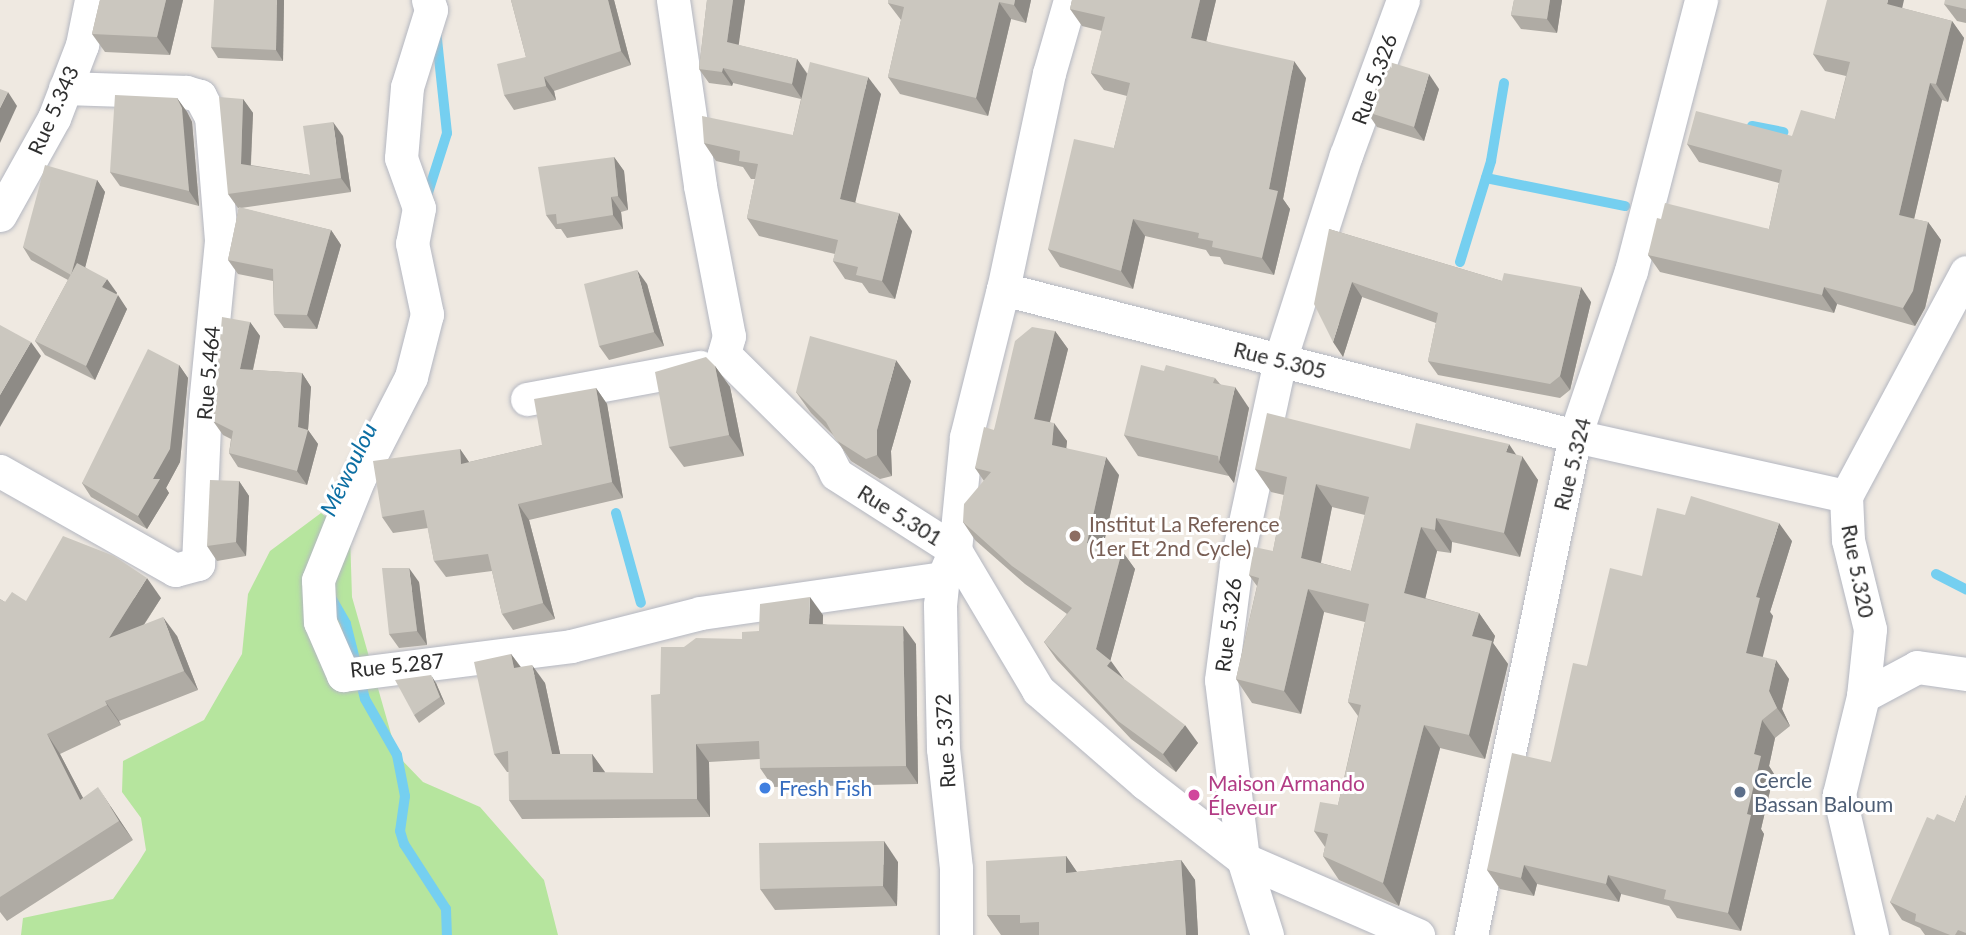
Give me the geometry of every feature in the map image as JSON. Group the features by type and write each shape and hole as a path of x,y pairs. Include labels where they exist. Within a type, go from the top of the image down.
{"street":[{"name":"Rue 5.343","path":"0,215 54,118 91,0"},
{"name":"Rue 5.287","path":"428,0 431,10 407,88 401,158 419,208 412,243 427,314 411,377 359,478 318,580 320,622 343,675 571,646 700,613 949,564"},
{"path":"527,399 697,368 723,354 729,336 700,186 673,0"},
{"path":"1003,289 1046,86 1070,0"},
{"name":"Rue 5.326","path":"1267,935 1243,859 1221,680 1236,564 1280,360 1403,0"},
{"name":"Rue 5.324","path":"1471,935 1576,436 1631,271 1701,0"},
{"name":"Rue 5.464","path":"0,471 175,570 198,564 205,404 221,240 211,117 200,96 186,92 65,88"},
{"name":"Rue 5.320","path":"1872,935 1839,794 1863,696 1870,629 1848,540 1846,496 1966,273"},
{"name":"Rue 5.372","path":"956,935 956,868 943,749 949,564 966,437 1003,289"},
{"name":"Rue 5.305","path":"1003,289 1576,436 1846,496"},
{"name":"Rue 5.301","path":"723,354 827,456 836,474 949,564 1038,690 1144,783 1243,859 1418,935"},
{"path":"1870,629 1917,667 1966,674"},
{"path":"1863,696 1917,667"}],"green space":[{"path":"321,513 350,534 352,597 397,755 423,782 480,807 544,880 558,935 21,935 23,918 113,899 146,850 141,818 122,792 123,761 204,720 242,654 248,594 270,551"}],"building":[{"path":"100,0 166,0 157,37 92,34"},
{"path":"214,0 277,0 276,50 211,47"},
{"path":"511,0 608,0 621,51 544,77 546,86 504,95 497,64 526,57"},
{"path":"707,0 733,0 727,42 797,59 792,84 723,68 722,72 699,69"},
{"path":"888,0 1015,0 1014,5 999,2 976,98 888,77 904,7 888,3"},
{"path":"1072,0 1200,0 1191,38 1294,61 1269,189 1278,191 1262,258 1212,247 1213,241 1198,238 1199,233 1133,219 1121,271 1048,249 1074,139 1114,148 1130,83 1091,73 1105,17 1070,9"},
{"path":"1514,0 1550,0 1547,19 1511,15"},
{"path":"1827,0 1888,0 1887,4 1952,21 1936,84 1930,83 1899,215 1928,222 1913,291 1903,308 1824,287 1822,295 1648,255 1657,218 1661,219 1665,203 1769,229 1782,170 1687,144 1696,111 1792,136 1801,110 1835,119 1850,62 1813,54"},
{"path":"1945,0 1966,0 1966,9 1944,4"},
{"path":"1386,61 1429,74 1414,127 1367,112"},
{"path":"810,62 868,77 840,199 899,213 882,281 856,275 858,267 833,261 838,240 747,218 758,164 739,161 740,151 704,143 702,116 793,135"},
{"path":"0,89 8,92 0,108"},
{"path":"115,95 177,98 182,108 189,191 110,172"},
{"path":"219,97 243,99 241,164 310,175 303,126 333,122 341,178 228,194"},
{"path":"614,157 618,196 611,197 613,215 557,224 556,214 546,215 538,167"},
{"path":"45,165 97,180 71,275 23,247"},
{"path":"239,207 331,230 307,315 274,314 273,269 228,260"},
{"path":"1329,229 1502,281 1504,273 1581,287 1560,376 1550,384 1428,361 1438,313 1352,282 1333,342 1314,304"},
{"path":"77,263 107,279 102,287 118,295 86,366 35,341"},
{"path":"637,270 654,332 599,346 584,284"},
{"path":"222,317 250,322 240,369 302,373 298,427 308,430 297,471 229,453 233,431 213,421"},
{"path":"0,325 31,342 0,395"},
{"path":"1032,327 1055,331 1034,419 1054,423 1052,445 1106,457 1087,543 1122,551 1096,649 1111,661 1107,666 1185,725 1163,754 1118,721 1044,642 1072,608 1012,566 963,522 964,504 991,472 975,468 984,427 994,430 1015,341"},
{"path":"810,336 896,360 877,430 877,455 866,459 836,440 826,422 796,392"},
{"path":"148,349 179,365 170,449 153,479 160,479 138,516 82,483"},
{"path":"706,357 715,366 729,435 669,447 655,372"},
{"path":"1141,365 1164,371 1166,365 1215,378 1213,383 1235,387 1219,462 1218,456 1124,435"},
{"path":"596,388 612,482 518,504 543,603 502,614 488,554 434,561 424,510 382,517 373,461 460,449 461,464 542,445 534,399"},
{"path":"1267,413 1410,449 1416,423 1509,444 1506,452 1522,456 1504,533 1436,518 1435,530 1421,527 1404,593 1479,613 1472,636 1492,641 1469,735 1424,725 1383,883 1323,856 1328,834 1314,831 1320,802 1338,805 1361,705 1348,702 1369,604 1308,589 1284,691 1236,679 1259,578 1249,575 1254,547 1273,551 1287,477 1255,469","holes":["1316,484 1369,497 1351,571 1301,558"]},
{"path":"210,480 239,481 236,542 207,546"},
{"path":"1691,496 1779,523 1756,597 1760,598 1746,653 1776,660 1769,691 1777,708 1762,720 1754,754 1761,756 1747,814 1751,815 1728,913 1664,899 1666,890 1608,875 1606,884 1524,865 1521,878 1487,870 1512,753 1551,762 1573,663 1587,666 1610,568 1642,576 1657,508 1685,515"},
{"path":"63,536 114,556 147,578 109,638 163,617 184,671 105,701 107,705 47,734 80,800 98,787 119,821 0,897 0,599 5,602 12,592 26,601"},
{"path":"382,568 409,568 417,631 389,634"},
{"path":"810,597 809,624 903,626 906,766 760,768 759,741 696,744 697,799 509,800 508,751 494,754 474,662 511,654 514,668 532,665 552,754 592,754 593,772 653,773 651,695 660,694 661,647 684,647 696,638 742,639 742,632 759,631 760,604"},
{"path":"431,675 440,697 414,715 395,680"},
{"path":"1966,795 1966,933 1958,930 1955,935 1950,935 1915,921 1916,914 1890,902 1927,817 1934,820 1937,814 1955,822"},
{"path":"884,841 883,886 760,889 759,843"},
{"path":"1066,856 1066,873 1181,860 1186,935 1039,935 1039,922 1020,923 1020,915 987,915 986,861"}],"waterway":[{"name":"Méwoulou","path":"426,199 447,133 436,30"},
{"path":"1460,262 1491,161 1504,83"},
{"path":"1752,126 1783,132"},
{"path":"1486,178 1625,206"},
{"path":"616,513 641,603"},
{"path":"1936,574 1966,589"},
{"name":"Méwoulou","path":"329,594 346,624 365,699 397,755 405,796 400,831 404,844 446,909 447,935"}],"place":[{"name":"Institut La Reference (1er Et 2nd Cycle)","path":"1075,536"},
{"name":"Fresh Fish","path":"765,788"},
{"name":"Cercle Bassan Baloum","path":"1740,792"},
{"name":"Maison Armando Éleveur","path":"1194,795"}]}
